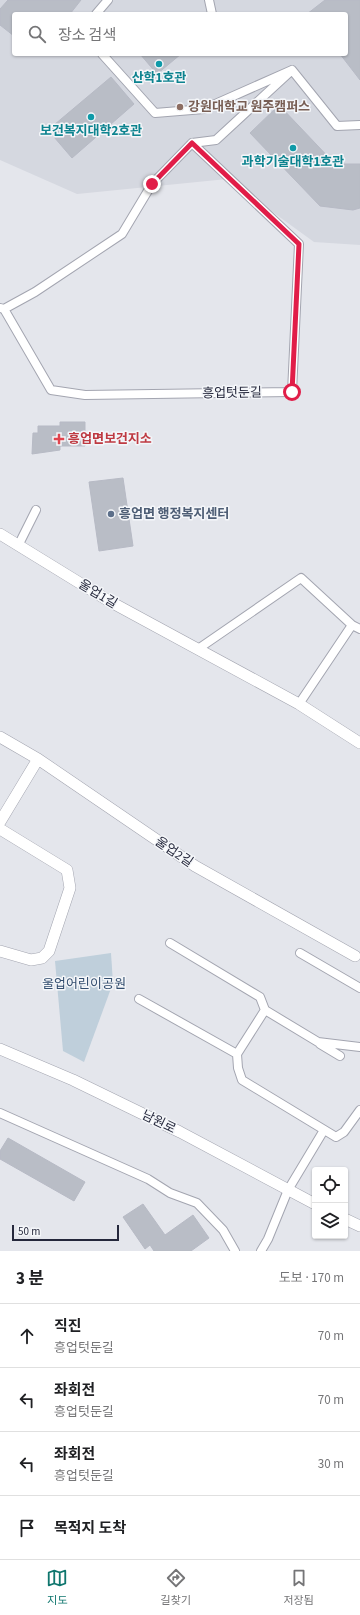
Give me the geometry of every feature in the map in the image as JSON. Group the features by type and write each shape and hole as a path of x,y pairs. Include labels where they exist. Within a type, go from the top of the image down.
{"street":[{"name":"울업1길","path":"0,534 19,544 109,601 299,704 360,744"},
{"name":"울업2길","path":"0,737 38,759 195,866 355,956"},
{"path":"0,822 38,759"},
{"path":"0,829 67,870 70,888 49,951 42,958 31,960 0,951"},
{"name":"남원로","path":"0,1049 73,1080 180,1132 313,1203"},
{"path":"348,1220 360,1226"}],"lane":[{"path":"98,12 108,0"},
{"path":"209,0 212,12"},
{"path":"104,56 156,113 204,109 292,70"},
{"path":"292,70 337,126 360,125"},
{"path":"192,143 216,140 292,70"},
{"name":"흥업텃둔길","path":"192,143 299,244 292,392 85,395 51,390 2,308 35,292 122,234 152,184 192,143"},
{"path":"19,544 36,510"},
{"path":"198,649 301,578 352,625 360,629"},
{"path":"299,704 352,625"},
{"path":"170,943 260,997 265,1010 340,1056"},
{"path":"300,953 360,988"},
{"path":"140,999 237,1054"},
{"path":"265,1010 237,1054 238,1068 242,1080 336,1137 344,1132 360,1110"},
{"path":"318,1042 360,1047"},
{"path":"0,1113 148,1179 170,1193 197,1203 223,1230 235,1251"},
{"path":"261,1251 268,1239 288,1190 324,1130"}],"shaded area":[{"name":"강원대학교 원주캠퍼스","path":"0,0 360,0 360,245 314,242 227,179 77,194 0,160"}],"green space":[{"name":"울업어린이공원","path":"111,953 113,983 84,1062 63,1051 55,961"}],"building":[{"path":"8,0 81,0 72,12 12,12 12,34 0,25 0,9"},
{"path":"325,0 360,0 360,80 342,56 348,56 348,12 310,12"},
{"name":"산학1호관","path":"142,56 179,56 157,74"},
{"name":"보건복지대학2호관","path":"111,77 134,104 72,158 48,130"},
{"name":"과학기술대학1호관","path":"279,105 335,164 360,164 360,208 353,210 320,206 250,133"},
{"name":"흥업면보건지소","path":"60,422 85,422 85,446 60,446 60,450 32,454 33,433 38,433 38,426 60,426"},
{"name":"흥업면 행정복지센터","path":"123,478 133,546 99,551 89,482"},
{"path":"8,1138 85,1182 74,1201 0,1159 0,1151"},
{"path":"143,1204 165,1235 193,1215 209,1238 191,1251 154,1251 150,1245 145,1249 123,1217"}],"place":[{"name":"산학1호관","path":"159,64"},
{"name":"강원대학교 원주캠퍼스","path":"180,107"},
{"name":"보건복지대학2호관","path":"91,117"},
{"name":"과학기술대학1호관","path":"293,148"},
{"name":"흥업면보건지소","path":"59,439"},
{"name":"흥업면 행정복지센터","path":"111,514"}],"route":[{"path":"152,184 192,143 299,244 292,392"}]}
